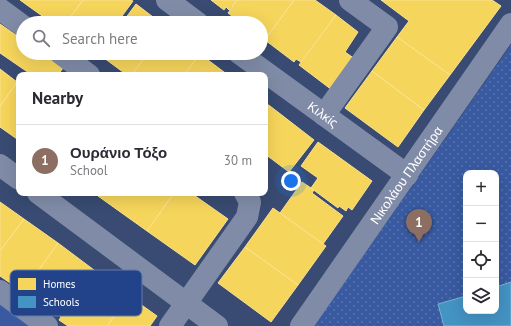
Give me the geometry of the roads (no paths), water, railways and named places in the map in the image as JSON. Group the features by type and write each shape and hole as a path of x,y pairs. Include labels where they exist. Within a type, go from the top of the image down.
{"street":[{"path":"167,0 189,16"},
{"path":"324,115 387,27 350,0"},
{"path":"0,9 16,21"},
{"name":"Νικολάου Πλαστήρα","path":"301,326 511,24"},
{"path":"69,60 85,72"},
{"name":"Κιλκίς","path":"249,60 265,72"},
{"name":"Κιλκίς","path":"268,74 407,175"},
{"path":"0,165 16,177"},
{"path":"42,196 142,270"},
{"path":"170,326 247,217 250,202 247,196"},
{"path":"142,270 217,326"},
{"path":"0,291 10,298"},
{"path":"34,316 47,326"}],"place":[{"name":"Ουράνιο Τόξο","path":"419,242"}]}
